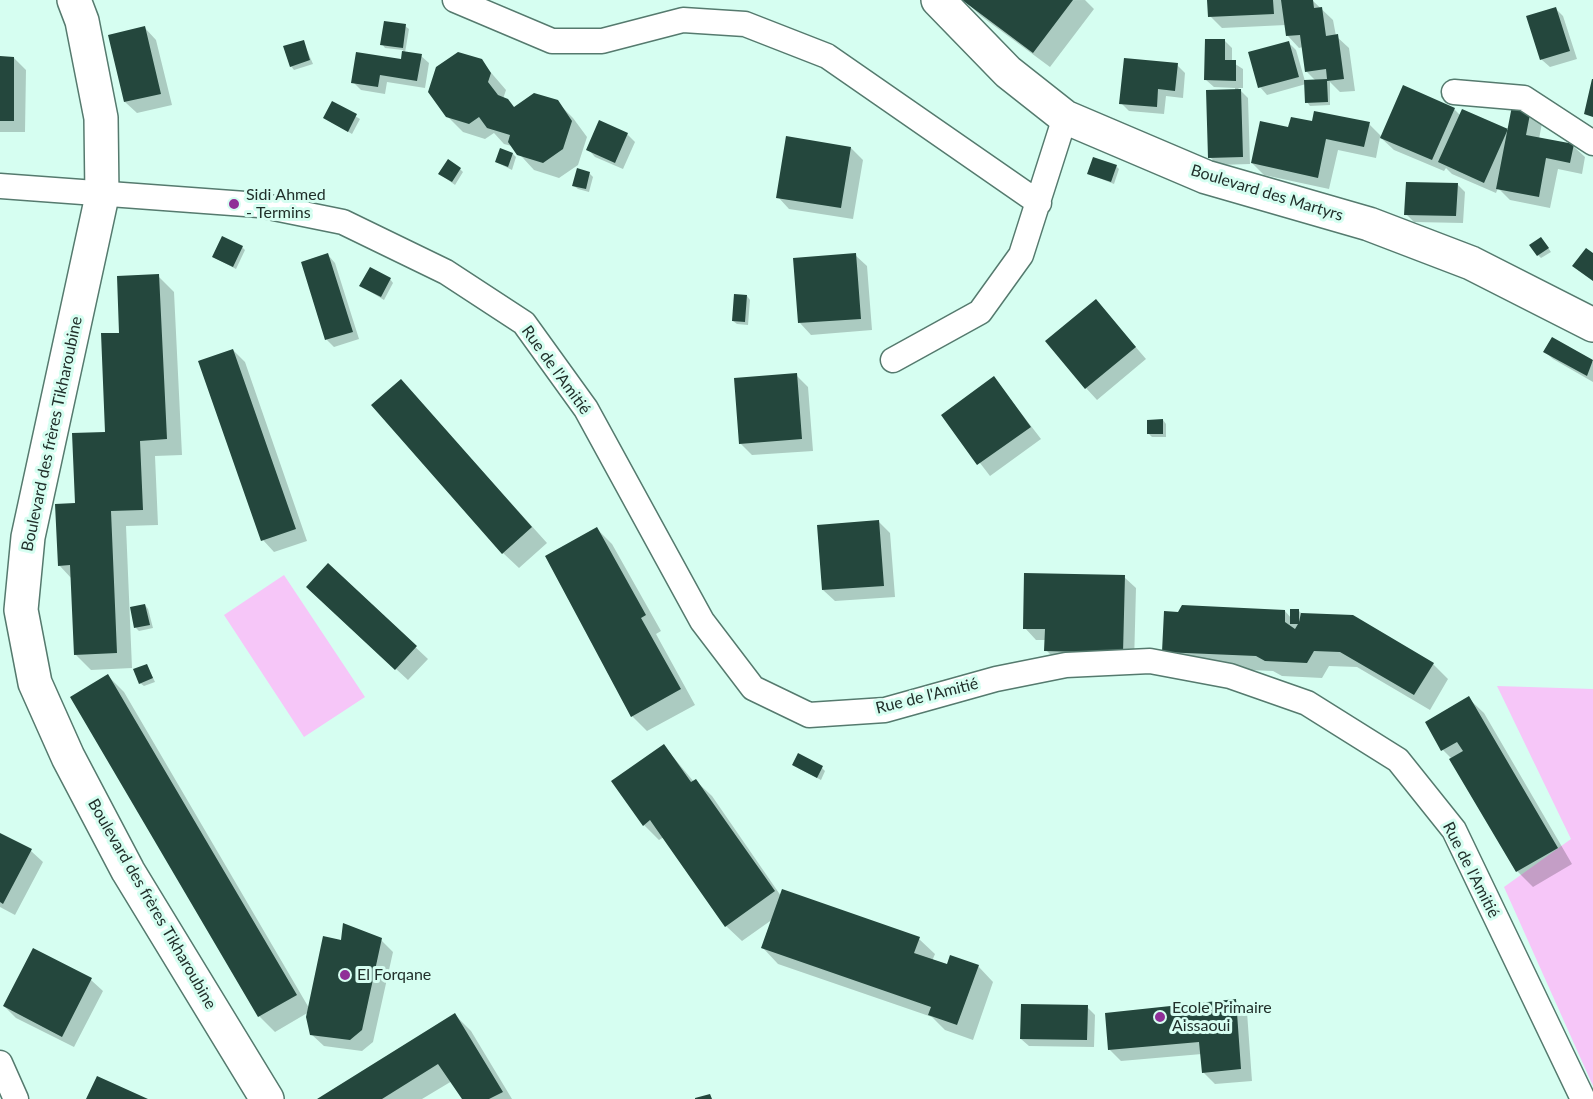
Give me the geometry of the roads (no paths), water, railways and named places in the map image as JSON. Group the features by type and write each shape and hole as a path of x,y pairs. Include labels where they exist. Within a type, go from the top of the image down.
{"street":[{"name":"Boulevard des frères Tikharoubine","path":"74,0 82,21 100,118 102,196 28,537 21,610 35,683 68,757 128,871 267,1099"},
{"path":"455,0 552,41 602,41 683,20 745,24 827,56 1039,203"},
{"name":"Boulevard des Martyrs","path":"938,0 1008,72 1065,117 1206,177 1368,224 1471,263 1593,325"},
{"path":"1454,92 1524,98 1593,143"},
{"path":"893,360 980,312 1021,255 1065,117"},
{"name":"Rue de l'Amitié","path":"0,186 102,196 259,205 344,222 446,272 524,323 586,408 702,621 753,688 809,715 885,710 996,679 1066,665 1150,661 1230,676 1307,703 1398,760 1454,830 1583,1099"},
{"path":"0,1063 16,1099"}],"place":[{"name":"Sidi Ahmed - Termins","path":"234,204"},
{"name":"El Forqane","path":"345,975"},
{"name":"Ecole Primaire Aissaoui","path":"1160,1017"}]}
